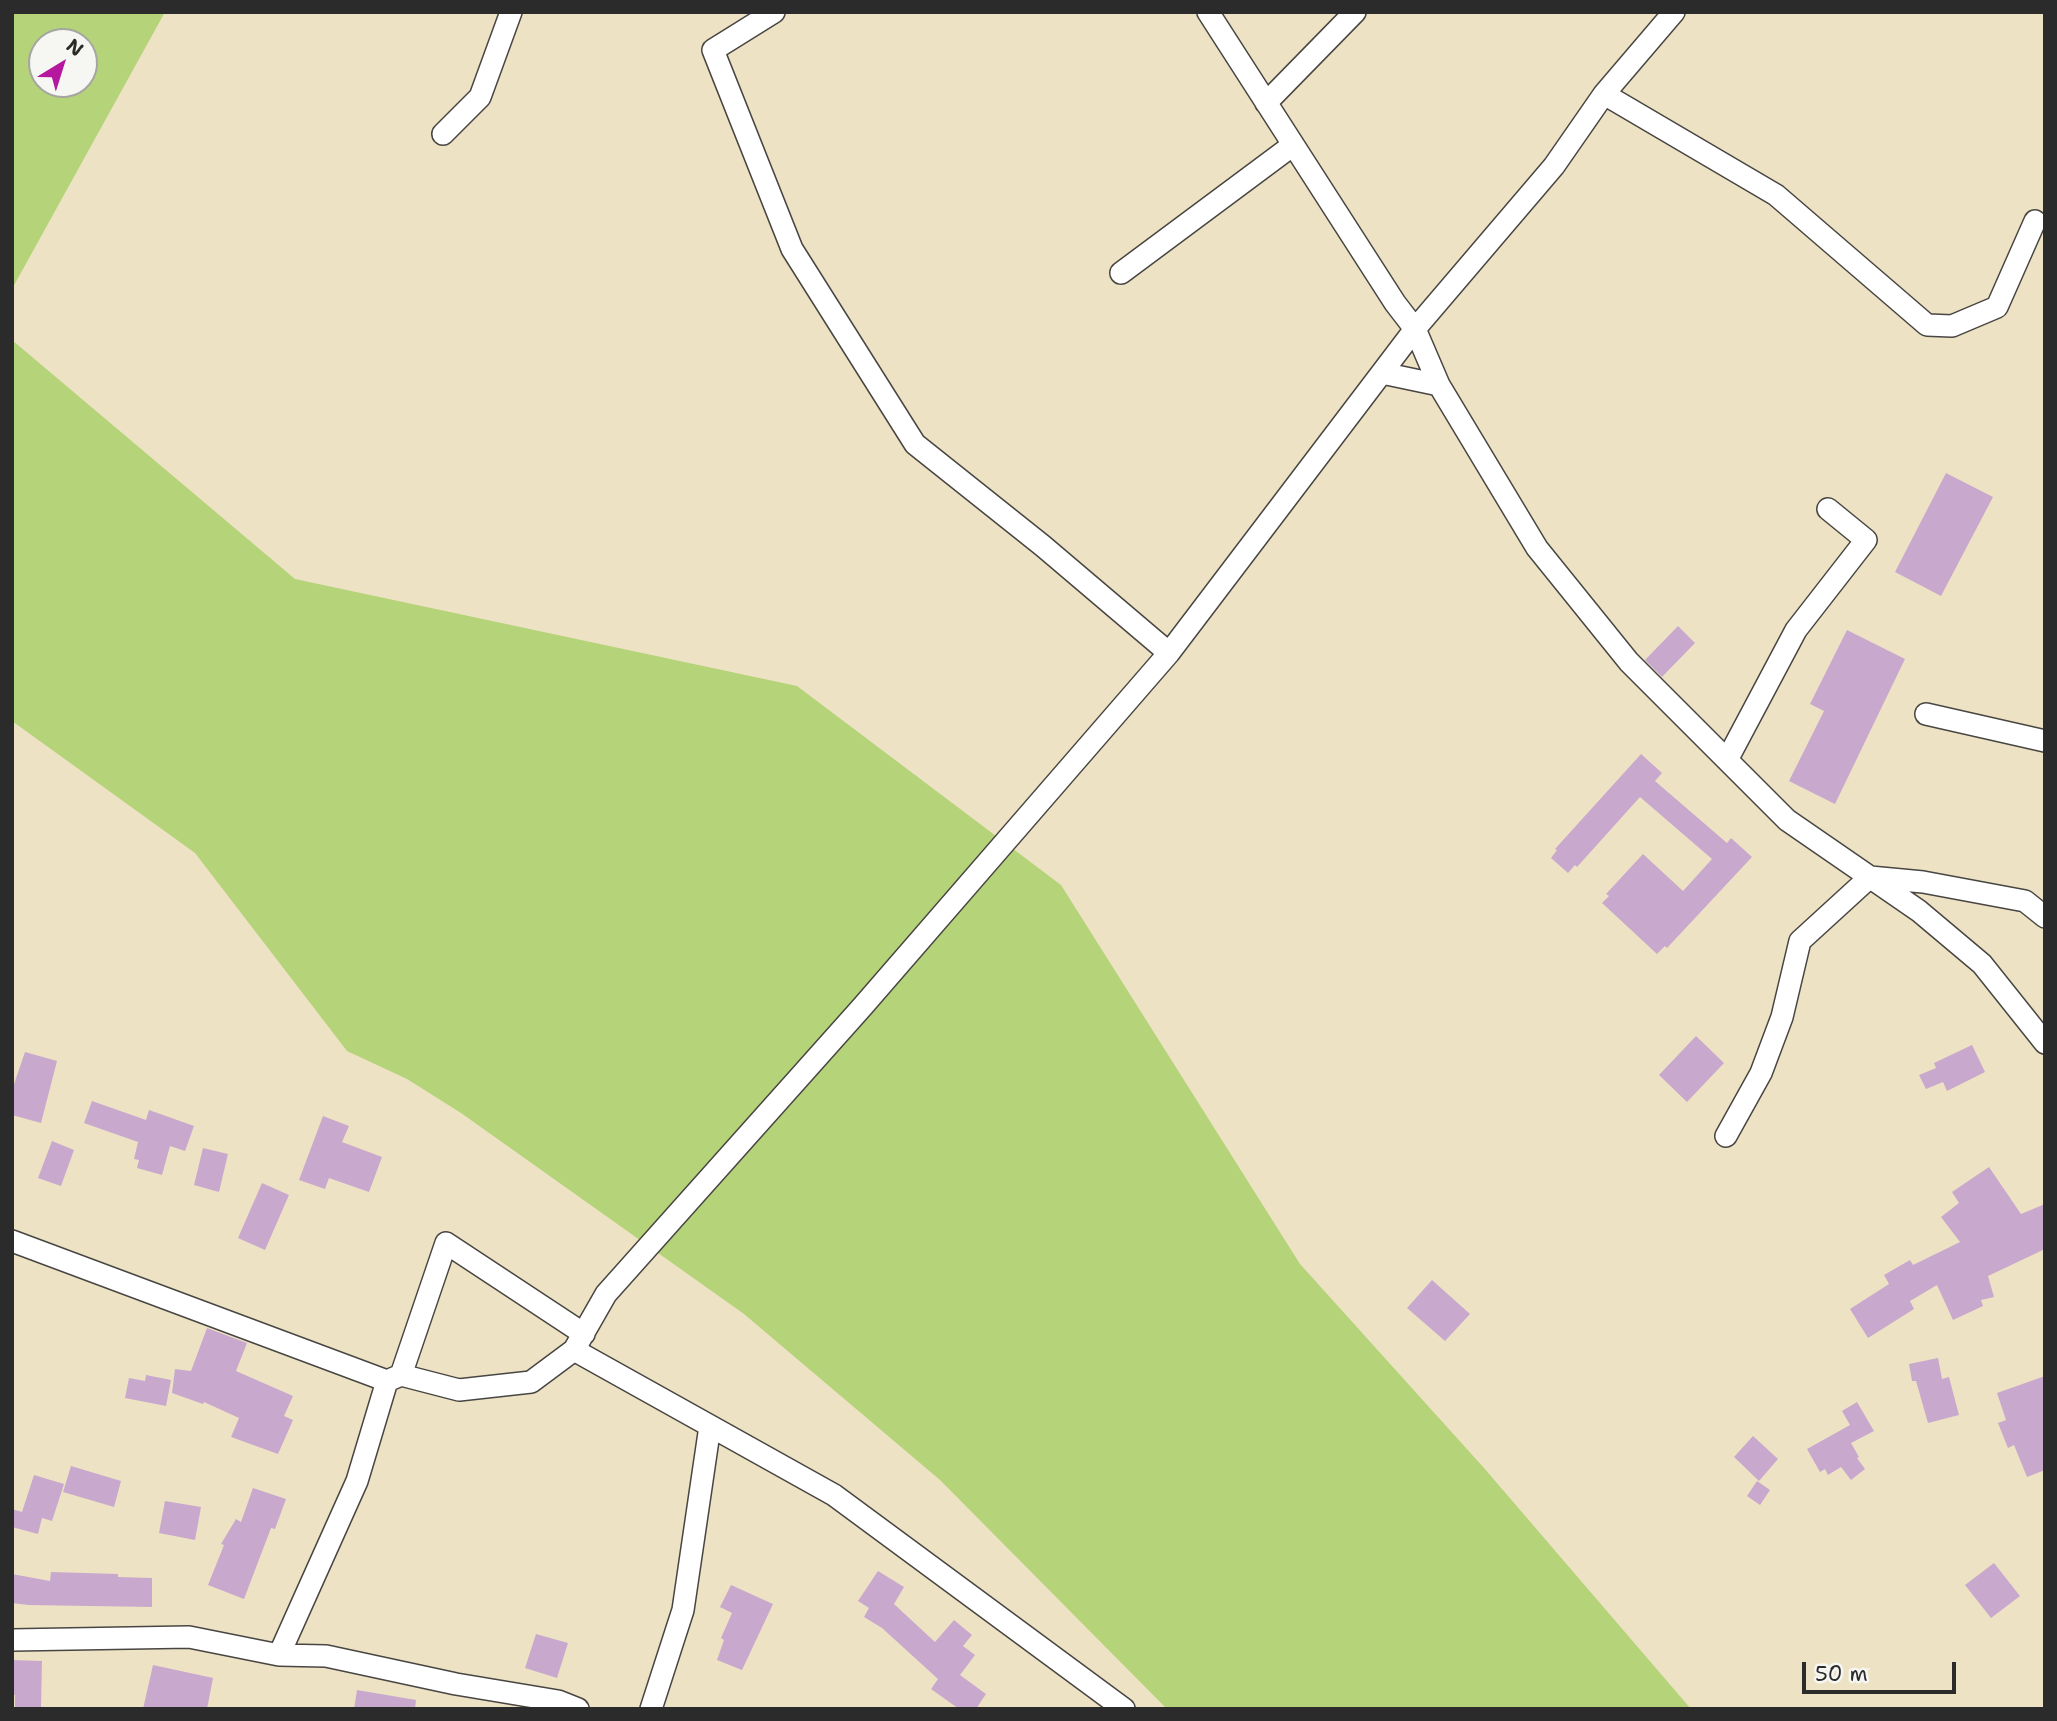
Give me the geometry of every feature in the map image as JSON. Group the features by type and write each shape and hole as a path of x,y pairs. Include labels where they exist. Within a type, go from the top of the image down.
{"street":[{"path":"443,134 480,97 511,12"},
{"path":"774,12 713,50 792,249 915,444 1044,546 1170,653"},
{"path":"1208,12 1395,303 1415,329 1439,385 1537,548 1629,662 1787,820 1919,911 1982,964 2045,1043"},
{"path":"1266,103 1355,12"},
{"path":"12,1241 394,1378 459,1390 531,1382 579,1342 606,1294 863,1006 1170,653 1415,329 1554,166 1604,94 1674,12"},
{"path":"1604,94 1776,194 1927,326 1952,326 1997,306 2035,221"},
{"path":"1121,274 1293,145"},
{"path":"1382,373 1439,385"},
{"path":"1727,760 1796,630 1866,540 1828,509"},
{"path":"1926,714 2045,741"},
{"path":"1726,1136 1761,1073 1782,1017 1800,941 1870,877 1923,882 2025,901 2045,917"},
{"path":"279,1655 357,1481 446,1242 579,1342 710,1426 834,1495 1124,1709"},
{"path":"652,1709 684,1610 710,1426"},
{"path":"12,1640 189,1637 279,1655 326,1656 456,1684 558,1701 578,1709"}],"green space":[{"path":"12,12 165,12 12,289"},
{"path":"12,340 295,579 797,686 1061,885 1300,1264 1484,1468 1691,1709 1167,1709 940,1480 744,1314 461,1113 407,1079 347,1051 195,853 12,721"}],"building":[{"path":"1946,473 1993,497 1941,596 1895,572"},
{"path":"1678,626 1695,643 1662,677 1645,660"},
{"path":"1847,630 1905,659 1835,804 1789,781 1824,711 1810,704"},
{"path":"1641,754 1662,773 1655,781 1727,843 1731,838 1752,857 1667,948 1665,946 1657,954 1602,903 1609,896 1606,894 1643,854 1683,891 1712,859 1640,797 1577,867 1575,865 1568,873 1551,858 1557,850 1555,849"},
{"path":"1696,1036 1724,1063 1687,1102 1659,1075"},
{"path":"1972,1045 1985,1072 1947,1091 1943,1082 1926,1089 1919,1075 1936,1068 1934,1063"},
{"path":"25,1052 57,1061 41,1123 12,1115 12,1090"},
{"path":"92,1101 146,1120 149,1110 194,1126 185,1151 170,1146 162,1175 137,1168 139,1160 134,1159 138,1142 84,1123"},
{"path":"323,1116 349,1126 342,1142 382,1157 369,1192 329,1178 325,1189 299,1180"},
{"path":"52,1141 74,1150 61,1186 38,1178"},
{"path":"203,1148 228,1154 219,1192 194,1185"},
{"path":"1989,1167 2021,1214 2045,1204 2045,1249 1988,1276 1994,1297 1981,1300 1983,1306 1953,1320 1937,1285 1910,1301 1914,1309 1868,1338 1850,1309 1889,1284 1884,1275 1910,1260 1913,1265 1960,1242 1941,1217 1959,1203 1952,1192"},
{"path":"262,1183 289,1195 265,1250 238,1238"},
{"path":"1432,1280 1470,1314 1445,1341 1407,1308"},
{"path":"207,1328 247,1343 236,1371 293,1396 284,1416 293,1420 278,1454 231,1437 239,1418 204,1402 203,1404 172,1393 175,1369 191,1371"},
{"path":"1938,1358 1942,1379 1949,1377 1959,1415 1928,1423 1916,1381 1912,1381 1909,1364"},
{"path":"146,1375 171,1380 166,1406 125,1398 129,1378 145,1381"},
{"path":"2045,1376 2045,1470 2027,1477 2014,1445 2008,1448 1998,1423 2006,1420 1997,1393"},
{"path":"1857,1402 1874,1431 1851,1443 1865,1469 1851,1480 1841,1467 1828,1475 1825,1469 1820,1472 1807,1449 1850,1425 1842,1411"},
{"path":"1753,1436 1778,1459 1759,1481 1734,1457"},
{"path":"71,1466 121,1481 114,1507 63,1492"},
{"path":"34,1475 64,1484 52,1521 42,1518 38,1534 12,1527 12,1509 22,1512"},
{"path":"1757,1481 1770,1490 1760,1505 1747,1496"},
{"path":"253,1488 286,1499 275,1529 271,1528 244,1599 208,1585 224,1545 221,1544 236,1519 241,1522"},
{"path":"165,1501 201,1507 195,1540 159,1533"},
{"path":"1994,1563 2020,1596 1991,1618 1965,1585"},
{"path":"878,1571 904,1587 894,1604 935,1642 954,1620 972,1635 963,1646 975,1655 960,1675 986,1694 976,1709 959,1709 931,1689 938,1679 882,1628 864,1617 869,1608 858,1601"},
{"path":"51,1572 152,1578 152,1607 12,1603 12,1574 50,1581"},
{"path":"731,1585 773,1604 742,1670 717,1660 724,1640 721,1638 732,1613 720,1607"},
{"path":"536,1634 568,1643 557,1678 525,1668"},
{"path":"12,1660 42,1661 41,1709 15,1709 15,1695 12,1695"},
{"path":"153,1665 213,1678 207,1709 143,1709"},
{"path":"357,1690 416,1700 415,1709 354,1709"}]}
